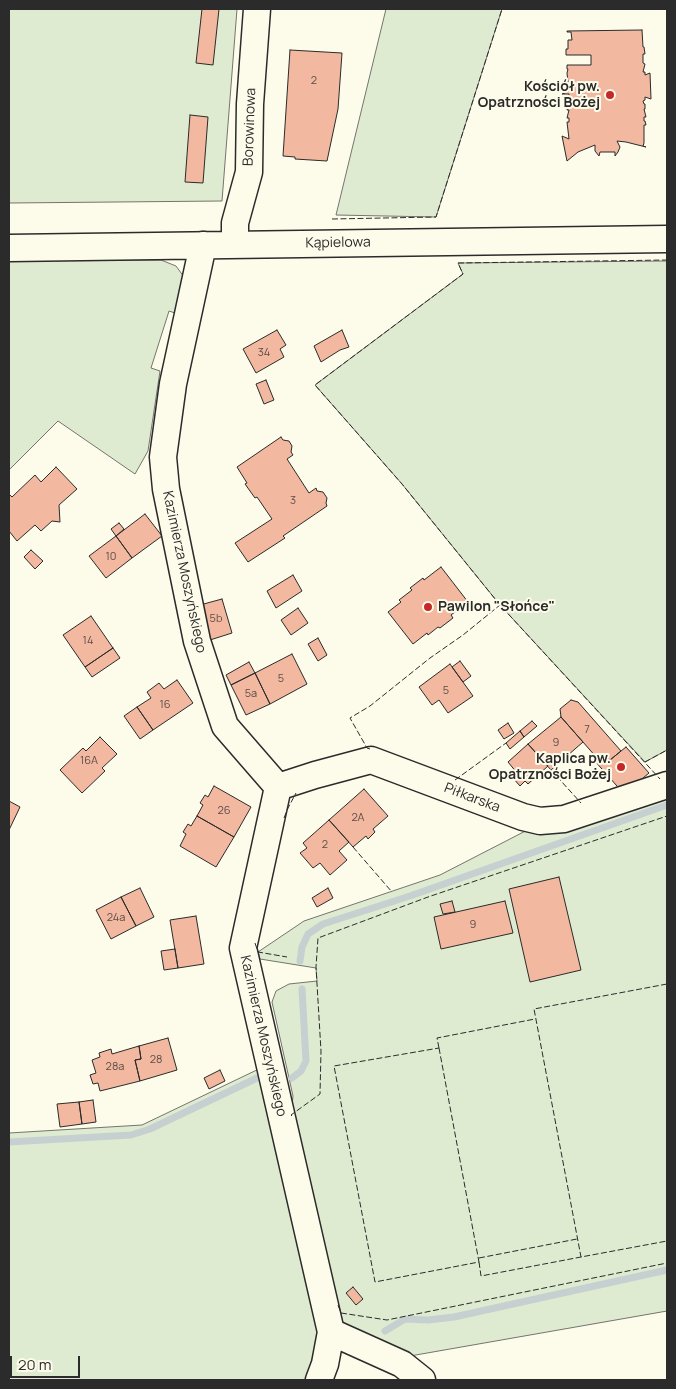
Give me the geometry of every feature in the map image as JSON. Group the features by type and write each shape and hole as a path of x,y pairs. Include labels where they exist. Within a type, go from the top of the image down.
{"street":[{"name":"Borowinowa","path":"235,244 235,223 249,172 250,104 257,9"},
{"name":"Kąpielowa","path":"9,248 667,240"},
{"name":"Kazimierza Moszyńskiego","path":"203,245 174,384 163,457 166,489 197,641 225,726 278,787 243,948 331,1332"},
{"name":"Piłkarska","path":"278,787 371,760 523,817 540,821 564,819 667,786"},
{"path":"319,1380 325,1364 331,1332 402,1364 422,1380"}],"green space":[{"path":"9,9 237,9 222,201 9,203"},
{"path":"386,9 502,9 436,217 336,215"},
{"path":"9,260 161,260 176,266 184,277 175,313 169,311 151,368 160,371 148,451 135,474 58,421 9,470"},
{"path":"667,261 667,750 645,762 500,605 402,484 315,385 463,274 458,263"},
{"path":"667,791 667,1311 410,1356 344,1325 332,1291 291,1115 293,1096 272,1002 276,991 289,984 317,981 316,968 260,959 258,952 304,921 440,875 541,823"},
{"path":"263,1067 321,1328 306,1380 9,1380 9,1133 142,1125"}],"building":[{"path":"202,9 219,9 213,65 196,63"},
{"name":"Kościół pw. Opatrzności Bożej","path":"642,30 645,54 643,54 643,63 645,64 643,72 645,72 645,75 650,73 651,99 645,97 643,101 645,104 646,117 644,117 644,121 646,125 644,125 643,146 646,147 617,141 620,147 615,156 615,152 600,152 599,156 595,151 595,145 578,152 567,161 562,136 569,139 567,122 569,122 569,118 567,118 569,110 567,110 569,102 567,102 567,98 569,94 562,94 565,93 565,82 568,82 567,65 591,65 591,55 566,55 568,40 572,40 571,32 567,31"},
{"path":"290,50 342,53 338,109 327,161 295,159 295,157 283,156"},
{"path":"190,115 208,117 203,183 185,182"},
{"path":"277,330 286,345 280,349 284,357 256,373 243,349"},
{"path":"342,330 349,347 340,350 321,362 314,346"},
{"path":"266,380 274,400 264,404 256,384"},
{"path":"281,437 283,440 289,441 292,446 291,452 293,455 287,459 309,493 316,488 317,491 323,492 327,498 327,506 283,536 285,538 248,562 235,543 272,519 257,497 255,498 245,484 247,483 237,467"},
{"path":"56,467 77,489 59,505 60,522 52,521 41,531 35,525 17,541 9,531 9,494 12,497 35,475 41,482"},
{"path":"145,514 162,536 132,558 116,536"},
{"path":"119,523 124,529 116,536 111,529"},
{"path":"116,536 132,558 106,578 89,556"},
{"path":"31,550 43,561 35,569 24,557"},
{"name":"Pawilon \"Słońce\"","path":"441,567 468,602 451,615 453,618 440,628 438,627 428,635 427,633 413,644 388,612 412,590 410,588"},
{"path":"293,575 302,591 276,608 267,591"},
{"path":"222,599 232,633 210,640 200,605"},
{"path":"298,608 308,623 291,635 281,620"},
{"path":"91,616 113,648 85,667 63,635"},
{"path":"318,638 327,655 318,661 308,644"},
{"path":"113,648 120,658 92,677 85,667"},
{"path":"292,654 307,684 270,704 255,673"},
{"path":"460,661 471,676 463,682 452,667"},
{"path":"249,662 255,673 231,685 226,675"},
{"path":"450,664 473,696 448,713 439,700 432,705 419,687"},
{"path":"255,673 270,704 246,715 231,685"},
{"path":"177,680 193,703 153,730 137,707 151,698 147,692 159,683 164,689"},
{"path":"571,700 578,702 621,751 610,760 605,755 599,760 561,717 560,709"},
{"path":"137,707 153,730 140,739 124,716"},
{"path":"561,717 583,742 551,770 528,744"},
{"path":"532,721 537,726 524,737 520,731"},
{"path":"508,723 514,733 504,739 498,730"},
{"path":"520,731 524,737 510,749 506,743"},
{"path":"100,737 117,754 102,768 105,771 82,793 60,770 83,748 86,751"},
{"path":"528,744 548,766 528,784 525,781 520,786 512,777 517,773 508,762"},
{"name":"Kaplica pw. Opatrzności Bożej","path":"626,747 649,773 624,794 594,760 597,758 599,760 605,755 610,760"},
{"path":"214,786 251,807 234,837 197,816 203,805 200,803 205,795 208,797"},
{"path":"364,789 388,816 373,829 375,832 368,839 366,836 353,847 329,820"},
{"path":"9,801 20,807 9,830"},
{"path":"197,816 234,837 216,867 180,846 186,834 183,832 188,824 191,826"},
{"path":"329,820 349,842 339,851 347,860 330,875 320,863 313,868 300,853 307,848 303,843"},
{"path":"559,877 581,970 530,982 509,889"},
{"path":"140,888 154,917 136,926 121,897"},
{"path":"328,888 333,898 317,907 312,898"},
{"path":"121,897 136,926 111,939 96,910"},
{"path":"452,901 455,912 443,914 440,904"},
{"path":"505,901 513,933 441,949 434,917"},
{"path":"196,916 204,964 178,968 170,920"},
{"path":"175,949 178,968 164,970 161,951"},
{"path":"168,1038 177,1070 140,1081 135,1060 141,1059 139,1046"},
{"path":"139,1046 141,1059 135,1060 140,1081 100,1091 98,1083 93,1084 90,1075 96,1073 92,1060 100,1057 99,1053 111,1049 112,1054"},
{"path":"220,1070 225,1081 209,1089 204,1078"},
{"path":"93,1100 96,1122 82,1124 79,1102"},
{"path":"79,1102 82,1124 60,1127 57,1104"},
{"path":"353,1287 363,1299 356,1305 346,1293"}],"waterway":[{"path":"300,961 302,947 308,934 323,924 410,896 667,805"},
{"path":"292,1078 301,1071 306,1061 302,989"},
{"path":"9,1142 131,1135 150,1129 257,1078"},
{"path":"385,1331 405,1319 428,1320 454,1317 667,1270"}],"fence":[{"path":"332,219 436,217 502,9"},
{"path":"500,605 402,484 315,385 463,274 458,263 667,260"},
{"path":"370,749 367,748 350,718 370,706 500,605 660,779"},
{"path":"455,780 506,743"},
{"path":"645,762 667,750"},
{"path":"551,770 581,803"},
{"path":"284,818 296,793"},
{"path":"292,1116 320,1094 321,1051 316,967 318,938 428,897 667,816"},
{"path":"353,847 392,892"},
{"path":"255,943 258,952 287,957"},
{"path":"667,984 534,1009 581,1257 667,1241"},
{"path":"439,1048 437,1038 535,1019"},
{"path":"439,1048 479,1262 375,1282 334,1066 439,1048"},
{"path":"479,1258 577,1239"},
{"path":"479,1262 481,1276 581,1257"},
{"path":"338,1305 341,1313 387,1320 667,1263"}],"place":[{"name":"Kościół pw. Opatrzności Bożej","path":"610,95"},
{"name":"Pawilon \"Słońce\"","path":"428,607"},
{"name":"Kaplica pw. Opatrzności Bożej","path":"621,767"}]}
